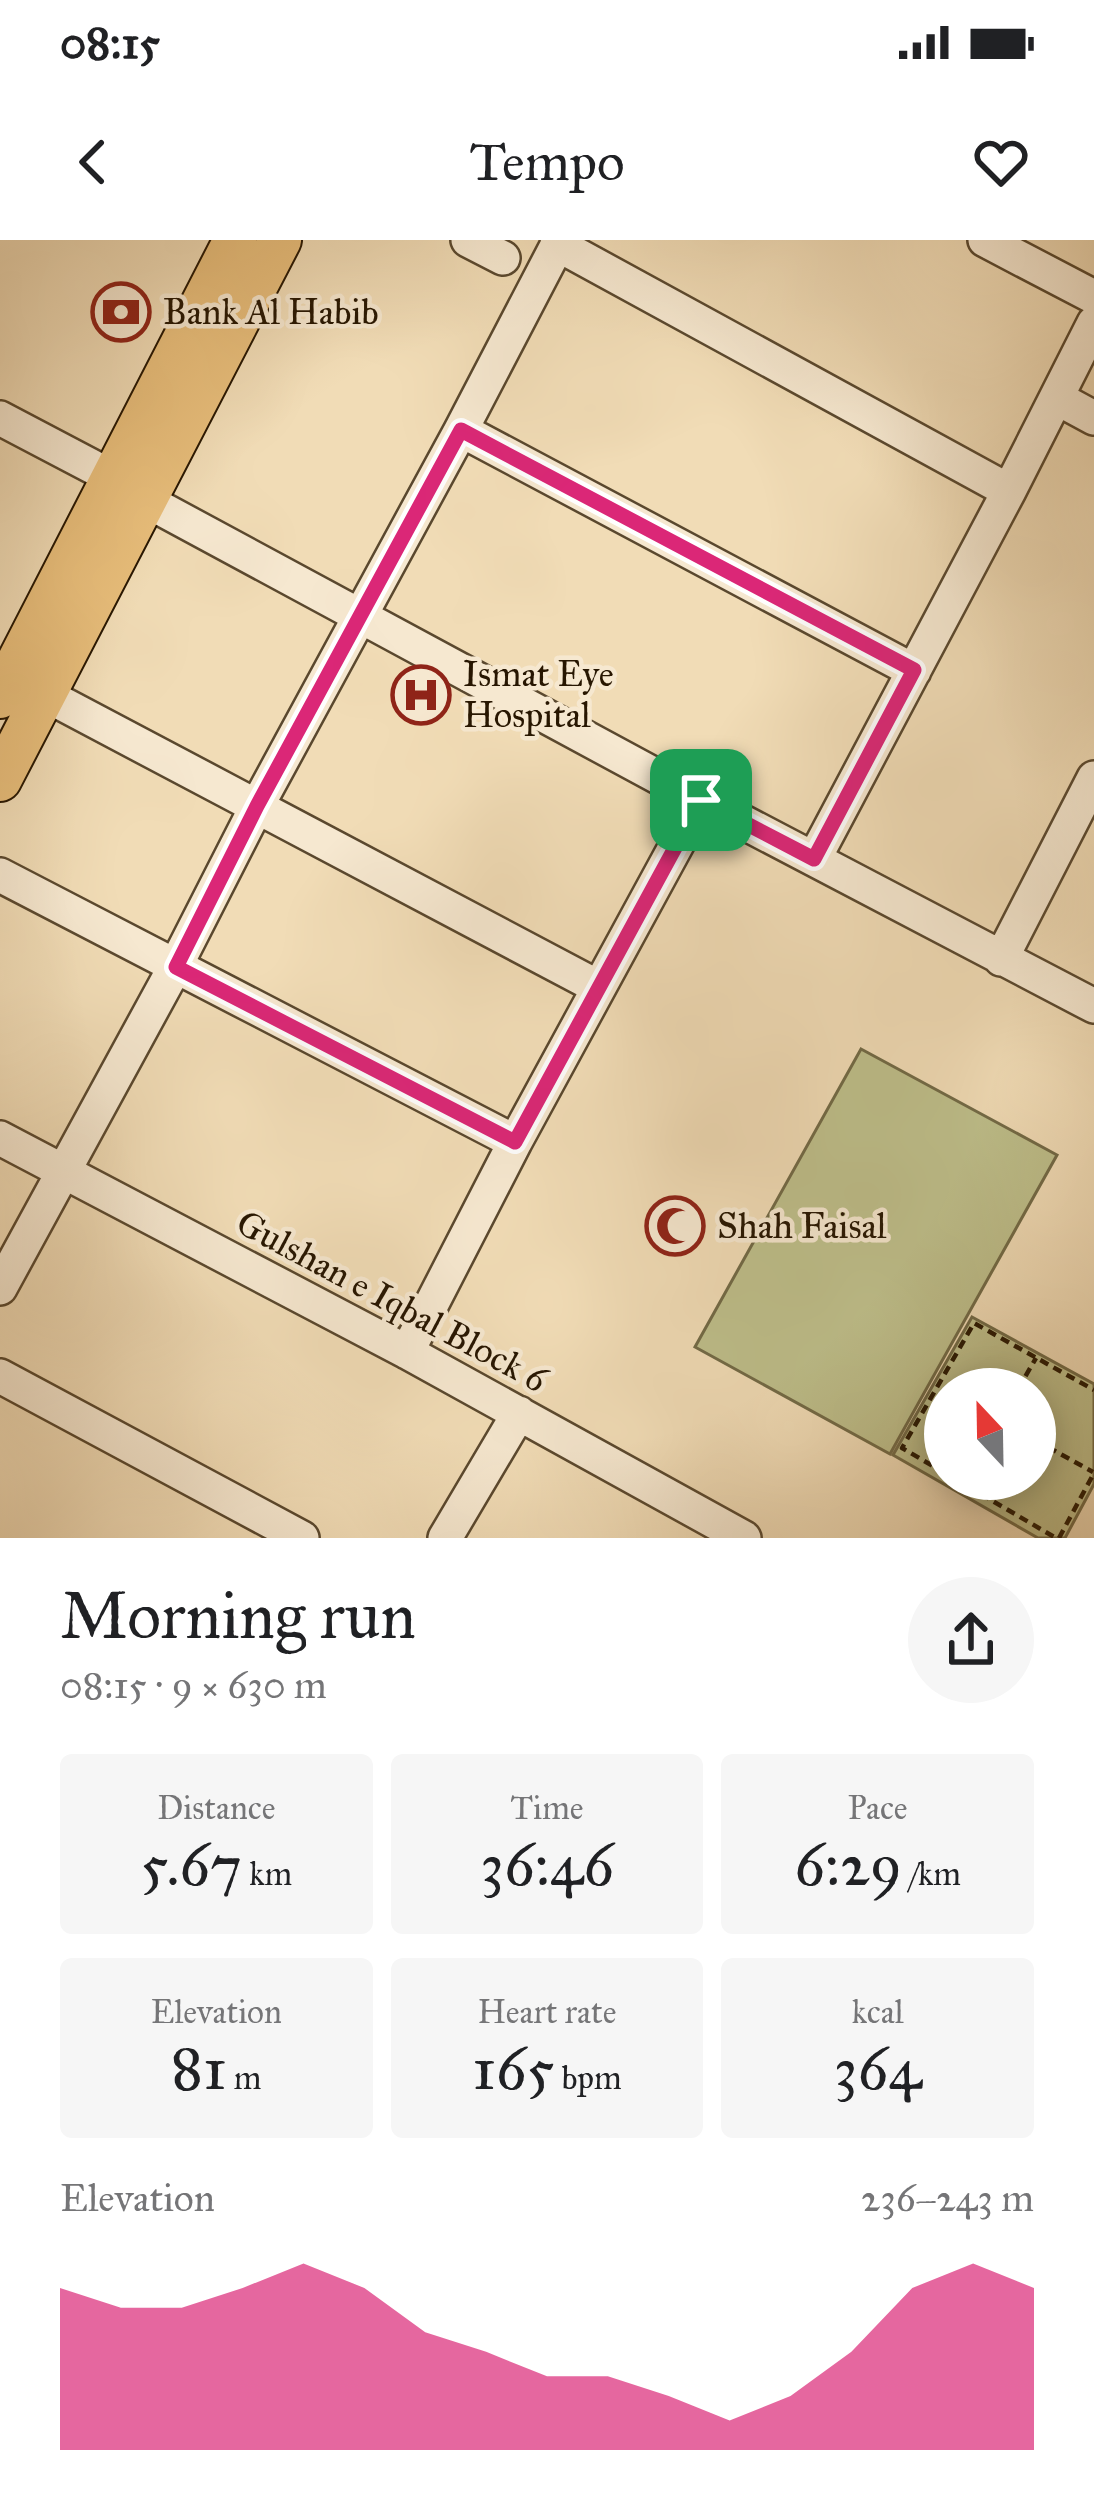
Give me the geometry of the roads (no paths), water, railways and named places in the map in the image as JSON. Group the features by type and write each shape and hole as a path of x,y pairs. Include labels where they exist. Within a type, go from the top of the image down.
{"main road":[{"path":"0,780 44,694 235,240"},
{"path":"0,697 280,240"}],"street":[{"path":"468,240 503,258"},
{"path":"985,240 1094,297"},
{"path":"0,1288 176,967 558,242 1010,491"},
{"path":"814,859 1094,323"},
{"path":"1057,398 1094,418"},
{"path":"0,418 701,800 1094,1006"},
{"path":"461,430 914,670"},
{"path":"44,694 598,986"},
{"path":"1001,959 1094,778"},
{"path":"407,1352 701,800"},
{"path":"0,875 515,1142"},
{"name":"Gulshan e Iqbal Block 6","path":"0,1138 519,1413 699,1528 744,1538"},
{"path":"0,1376 302,1538"},
{"path":"445,1538 519,1413"}],"place":[{"name":"Bank Al Habib","path":"121,312"},
{"name":"Ismat Eye Hospital","path":"421,695"},
{"name":"Shah Faisal","path":"675,1226"}]}
